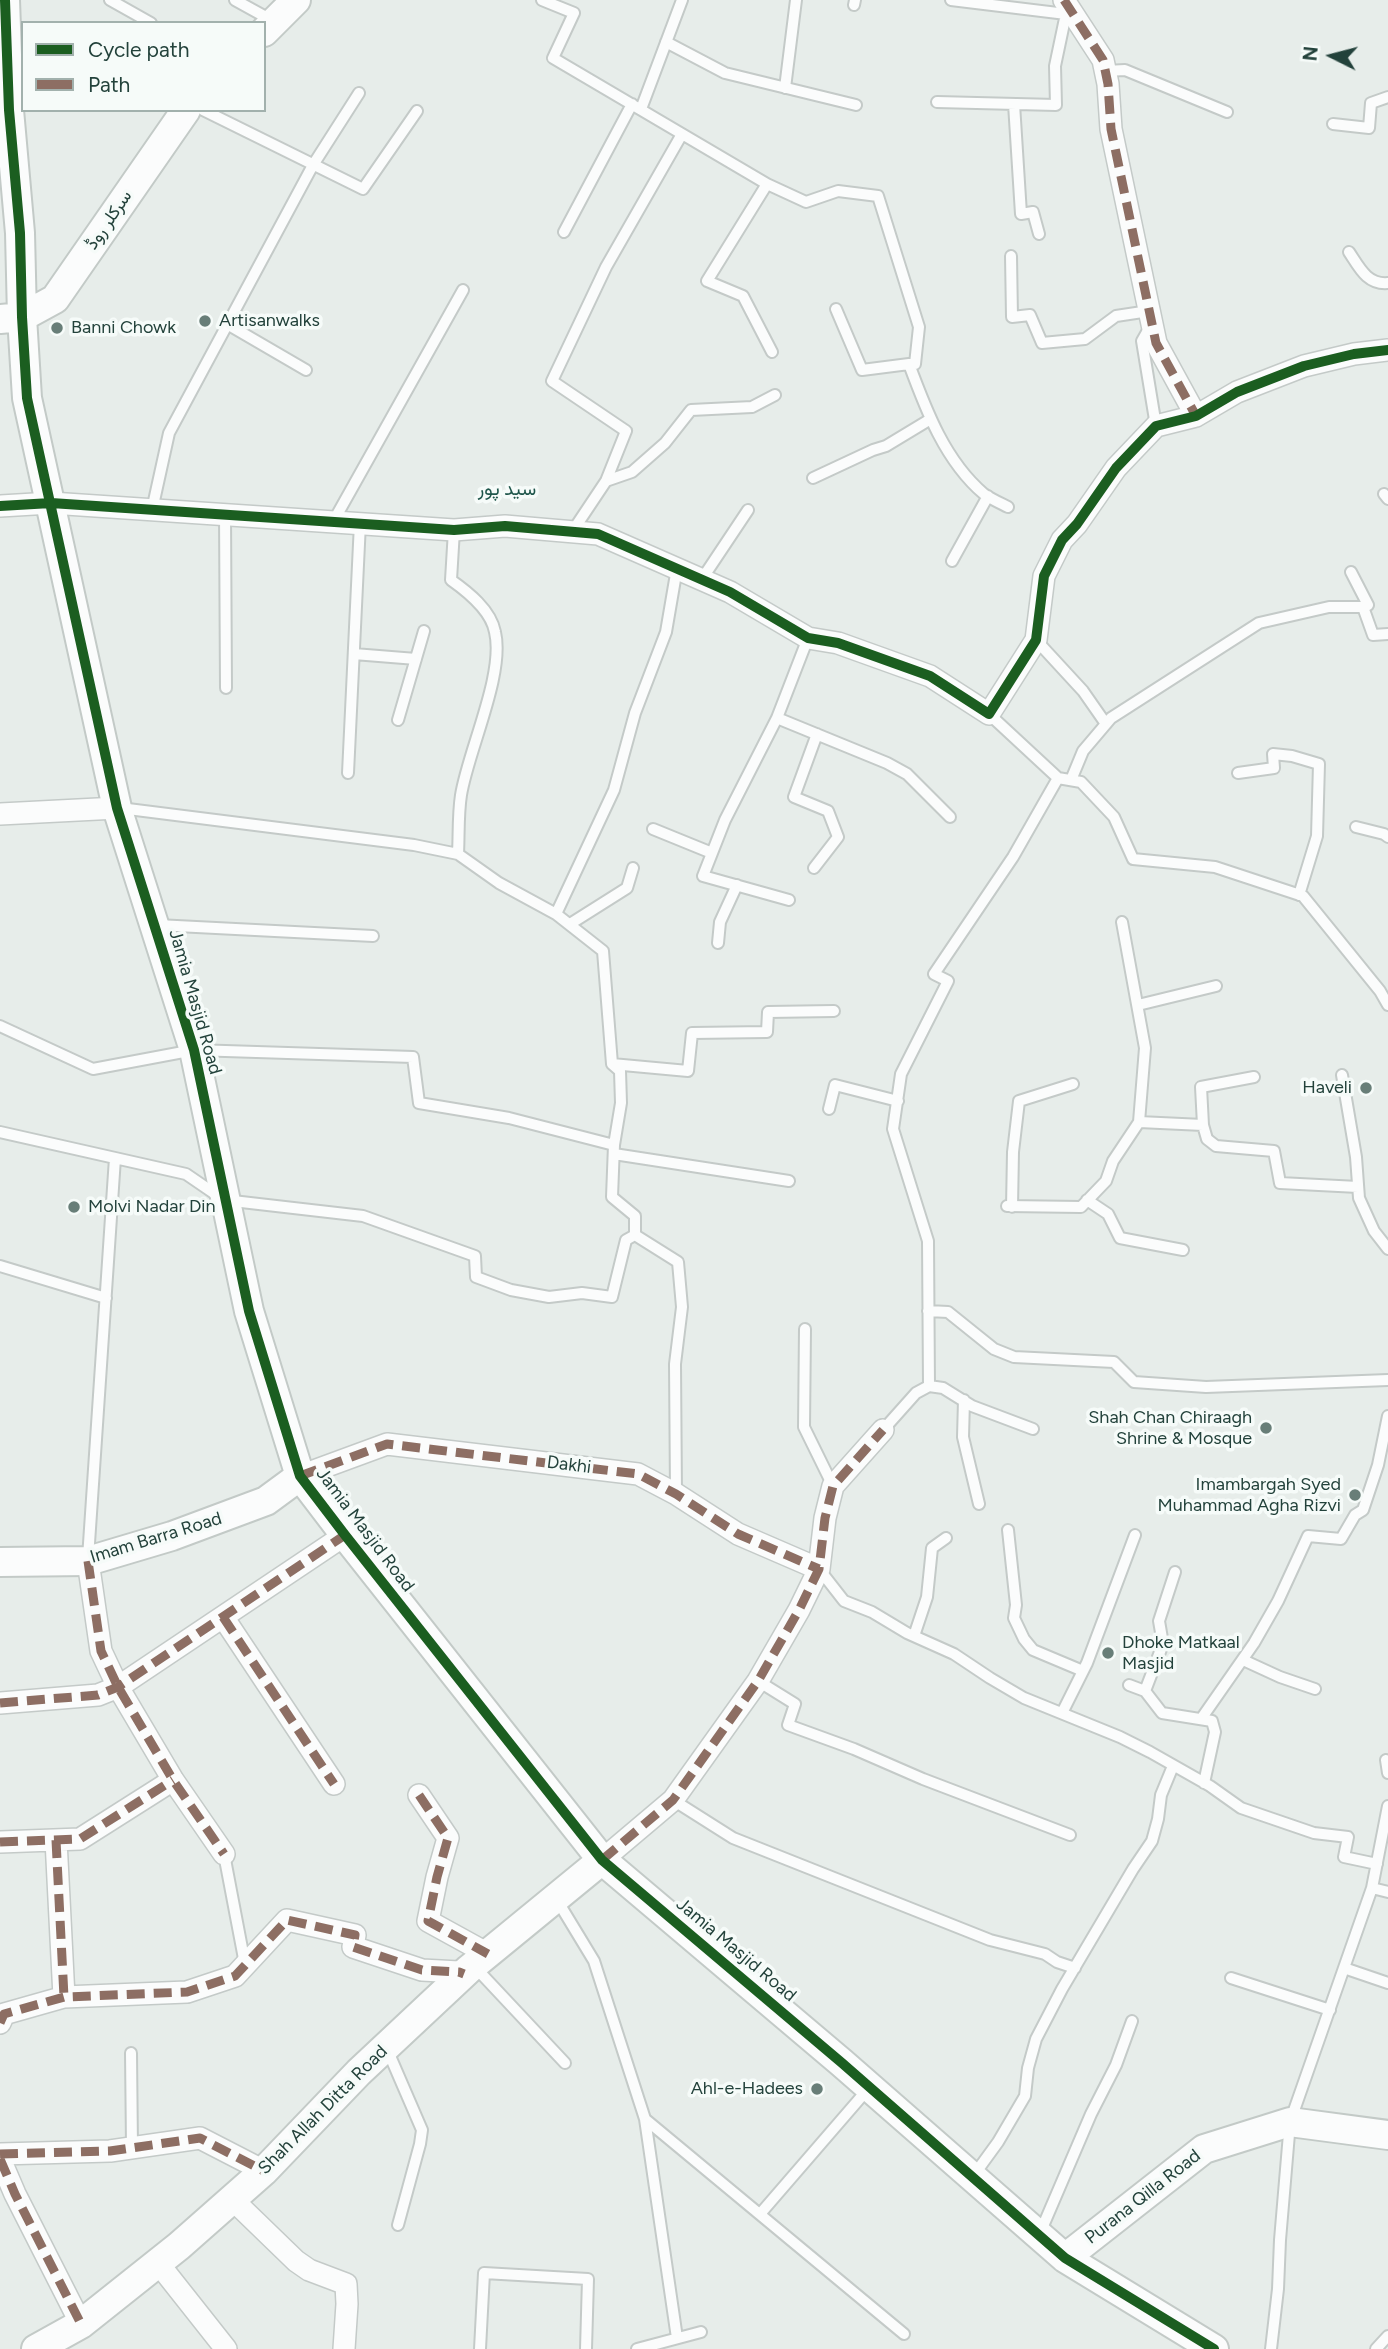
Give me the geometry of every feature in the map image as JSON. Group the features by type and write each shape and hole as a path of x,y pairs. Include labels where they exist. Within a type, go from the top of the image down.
{"street":[{"name":"Jamia Masjid Road","path":"5,0 3,38 20,233 11,318 117,808 194,1050 249,1311 300,1476 602,1860 1065,2258 1214,2349"},
{"path":"269,27 296,0"},
{"path":"1066,7 1103,60 1111,130 1156,342 1196,416"},
{"name":"سرکلر روڈ","path":"11,318 55,299 185,112"},
{"path":"0,506 51,503 454,530 505,526 598,534 730,592 808,638 838,643 930,676 989,715 1036,640 1044,576 1062,540 1077,524 1116,468 1156,426 1196,416 1237,392 1304,366 1354,354 1388,350"},
{"path":"0,814 117,808"},
{"path":"602,1860 673,1800 758,1681 820,1569 825,1518 833,1486 883,1430"},
{"name":"Dakhi","path":"300,1476 387,1444 638,1474 676,1494 738,1534 820,1569"},
{"name":"Imam Barra Road","path":"0,1562 88,1561 172,1536 266,1501 300,1476"},
{"path":"0,1703 98,1695 118,1687 345,1535"},
{"path":"88,1561 101,1651 118,1687 173,1780 224,1854"},
{"path":"223,1617 334,1784"},
{"path":"0,1842 80,1839 173,1780"},
{"path":"0,2022 4,2014 64,1997 187,1992 235,1976 287,1920 355,1935 353,1947 422,1970 459,1972 475,1965 428,1920 448,1838 419,1795"},
{"path":"56,1840 64,1997"},
{"name":"Shah Allah Ditta Road","path":"36,2349 81,2324 158,2263 264,2171 386,2047 475,1965 602,1860"},
{"name":"Purana Qilla Road","path":"1065,2258 1204,2149 1290,2122 1388,2135"},
{"path":"0,2154 110,2151 200,2138 264,2171"},
{"path":"0,2159 7,2189 81,2324"},
{"path":"232,2199 296,2262 346,2284 344,2349"},
{"path":"158,2263 226,2349"}],"lane":[{"path":"110,0 147,21"},
{"path":"235,0 261,21"},
{"path":"542,0 574,13 553,58 767,184 806,202 838,191 878,196 919,327 915,364 862,370 836,309"},
{"path":"564,232 637,107 682,0"},
{"path":"785,88 796,0"},
{"path":"937,102 1056,105 1055,66 1066,7 951,0"},
{"path":"666,42 725,73 856,106"},
{"path":"1106,71 1125,70 1227,112"},
{"path":"152,510 169,433 313,164 359,93"},
{"path":"1333,124 1369,128 1371,103 1388,97"},
{"path":"1014,104 1021,214 1033,212 1039,234"},
{"path":"207,112 363,189 417,111"},
{"path":"572,532 606,481 626,431 552,381 606,267 682,134"},
{"path":"767,184 707,281 743,296 772,352"},
{"path":"1349,251 1363,273 1375,283 1388,283"},
{"path":"1011,256 1012,317 1030,315 1042,343 1085,339 1115,316 1151,317 1142,341 1156,426"},
{"path":"333,522 463,290"},
{"path":"227,324 306,370"},
{"path":"909,364 929,420 961,468 988,496 1008,507"},
{"path":"606,481 632,472 665,443 691,410 752,407 775,395"},
{"path":"813,478 886,446 929,420"},
{"path":"952,561 988,496"},
{"path":"702,579 748,510"},
{"path":"225,514 226,688"},
{"path":"348,773 360,523"},
{"path":"454,530 451,580 467,592 485,612 495,632 495,671 461,796 458,854"},
{"path":"556,914 614,790 635,713 666,632 677,568"},
{"path":"1070,780 1083,751 1111,718 1259,623 1329,607 1368,605 1351,572"},
{"path":"1363,607 1373,635 1388,634"},
{"path":"398,720 424,631"},
{"path":"789,900 703,876 725,820 777,718 808,638"},
{"path":"1036,640 1083,691 1106,724"},
{"path":"354,654 416,659"},
{"path":"989,715 1058,778 1081,782 1114,817 1133,859 1214,867 1303,897 1360,970 1380,991 1388,1005"},
{"path":"777,718 887,763 907,774 950,817"},
{"path":"814,868 838,838 828,811 794,797 817,734"},
{"path":"1238,773 1274,768 1273,754 1319,764 1317,836 1299,895"},
{"path":"929,1386 928,1241 893,1129 901,1074 948,981 934,974 1013,857 1058,778"},
{"path":"117,808 414,845 458,854 499,883 556,914 603,951 612,1064 620,1071 621,1103 614,1149 612,1197 635,1216 635,1235"},
{"path":"1356,827 1388,837"},
{"path":"653,829 712,853"},
{"path":"570,925 628,888 633,868"},
{"path":"718,943 720,922 737,886"},
{"path":"1073,1084 1019,1101 1009,1206 1081,1207 1106,1181 1113,1161 1139,1122 1144,1048 1122,922"},
{"path":"154,924 373,936"},
{"path":"1138,1005 1216,986"},
{"path":"612,1064 688,1070 692,1032 767,1032 768,1012 834,1010"},
{"path":"0,1026 93,1069 194,1050 413,1057 419,1103 509,1118 614,1149 789,1181"},
{"path":"1342,1075 1356,1157 1359,1198 1374,1231 1388,1249"},
{"path":"1254,1077 1200,1087 1207,1139 1216,1146 1274,1151 1280,1183 1358,1187"},
{"path":"829,1109 835,1085 898,1101"},
{"path":"1139,1122 1203,1125"},
{"path":"0,1132 186,1174 224,1200 363,1216 475,1256 476,1277 511,1290 549,1297 582,1293 612,1297 626,1240 635,1235"},
{"path":"88,1561 115,1158"},
{"path":"1087,1200 1108,1214 1120,1238 1182,1250"},
{"path":"635,1235 678,1262 682,1307 675,1364 676,1494"},
{"path":"0,1266 106,1298"},
{"path":"928,1311 948,1312 994,1349 1014,1357 1114,1362 1134,1382 1206,1387 1388,1380"},
{"path":"805,1329 804,1427 833,1486"},
{"path":"883,1430 916,1394 929,1386 943,1388 964,1400 1033,1429"},
{"path":"964,1400 963,1437 979,1504"},
{"path":"1201,1719 1278,1601 1308,1536 1341,1539 1354,1515 1363,1510 1378,1465 1388,1416"},
{"path":"1009,1530 1016,1605 1014,1618 1024,1639 1033,1650 1083,1671"},
{"path":"1062,1713 1083,1671 1136,1535"},
{"path":"914,1636 927,1597 932,1548 946,1538"},
{"path":"820,1569 844,1601 872,1612 914,1636 954,1654 1024,1698 1120,1737 1204,1783 1241,1808 1314,1833 1348,1838 1344,1857 1377,1864"},
{"path":"1144,1692 1163,1644 1159,1621 1175,1572"},
{"path":"1242,1660 1315,1689"},
{"path":"758,1681 795,1704 788,1725 1070,1835"},
{"path":"1129,1685 1144,1692 1162,1713 1212,1721 1215,1732 1204,1783"},
{"path":"1386,1760 1388,1773"},
{"path":"972,2177 998,2142 1025,2096 1028,2068 1036,2039 1132,1869 1152,1841 1161,1796 1173,1766"},
{"path":"673,1800 733,1838 990,1940 1045,1954 1057,1962 1075,1968"},
{"path":"1270,2349 1278,2289 1290,2122 1372,1888 1388,1806"},
{"path":"224,1854 245,1964"},
{"path":"1372,1888 1388,1892"},
{"path":"556,1898 594,1961 645,2119 677,2338"},
{"path":"475,1965 565,2063"},
{"path":"1344,1968 1388,1983"},
{"path":"1231,1978 1330,2010"},
{"path":"1039,2236 1091,2114 1116,2065 1132,2021"},
{"path":"386,2047 422,2130 398,2225"},
{"path":"131,2053 132,2147"},
{"path":"760,2214 869,2087"},
{"path":"645,2119 904,2334"},
{"path":"480,2349 484,2273 588,2279 586,2349"},
{"path":"637,2349 701,2332"},
{"path":"1376,2349 1388,2336"}],"marked path":[{"path":"1064,0 1103,60 1108,84 1111,129 1156,343 1196,416"},
{"path":"602,1860 673,1800 758,1681 819,1569 825,1518 833,1486 883,1430"},
{"path":"300,1476 387,1444 638,1474 676,1494 738,1534 819,1569"},
{"path":"0,1703 98,1695 118,1687 345,1535"},
{"path":"88,1561 101,1651 118,1687 173,1780 224,1854"},
{"path":"223,1617 334,1784"},
{"path":"0,1842 80,1839 173,1780"},
{"path":"419,1795 448,1838 428,1921 488,1954"},
{"path":"56,1840 64,1997"},
{"path":"0,2023 4,2014 64,1997 187,1992 235,1976 287,1920 355,1935 353,1947 422,1970 464,1974"},
{"path":"0,2154 110,2151 200,2138 264,2171"},
{"path":"0,2159 81,2324"}],"cycle path":[{"path":"5,0 9,110 20,233 27,398 117,808 194,1050 249,1311 300,1476 602,1860 842,2063 1065,2258 1214,2349"},
{"path":"0,506 51,503 454,530 505,526 598,534 730,592 808,638 838,643 930,676 989,714 1036,640 1044,576 1062,540 1077,524 1116,468 1156,426 1196,416 1237,392 1304,366 1354,354 1388,350"}],"place":[{"name":"Artisanwalks","path":"205,321"},
{"name":"Banni Chowk","path":"57,328"},
{"name":"Haveli","path":"1366,1088"},
{"name":"Molvi Nadar Din","path":"74,1207"},
{"name":"Shah Chan Chiraagh Shrine & Mosque","path":"1266,1428"},
{"name":"Imambargah Syed Muhammad Agha Rizvi","path":"1355,1495"},
{"name":"Dhoke Matkaal Masjid","path":"1108,1653"},
{"name":"Ahl-e-Hadees","path":"817,2089"}],"district":[{"name":"سید پور","path":"507,489"}]}
